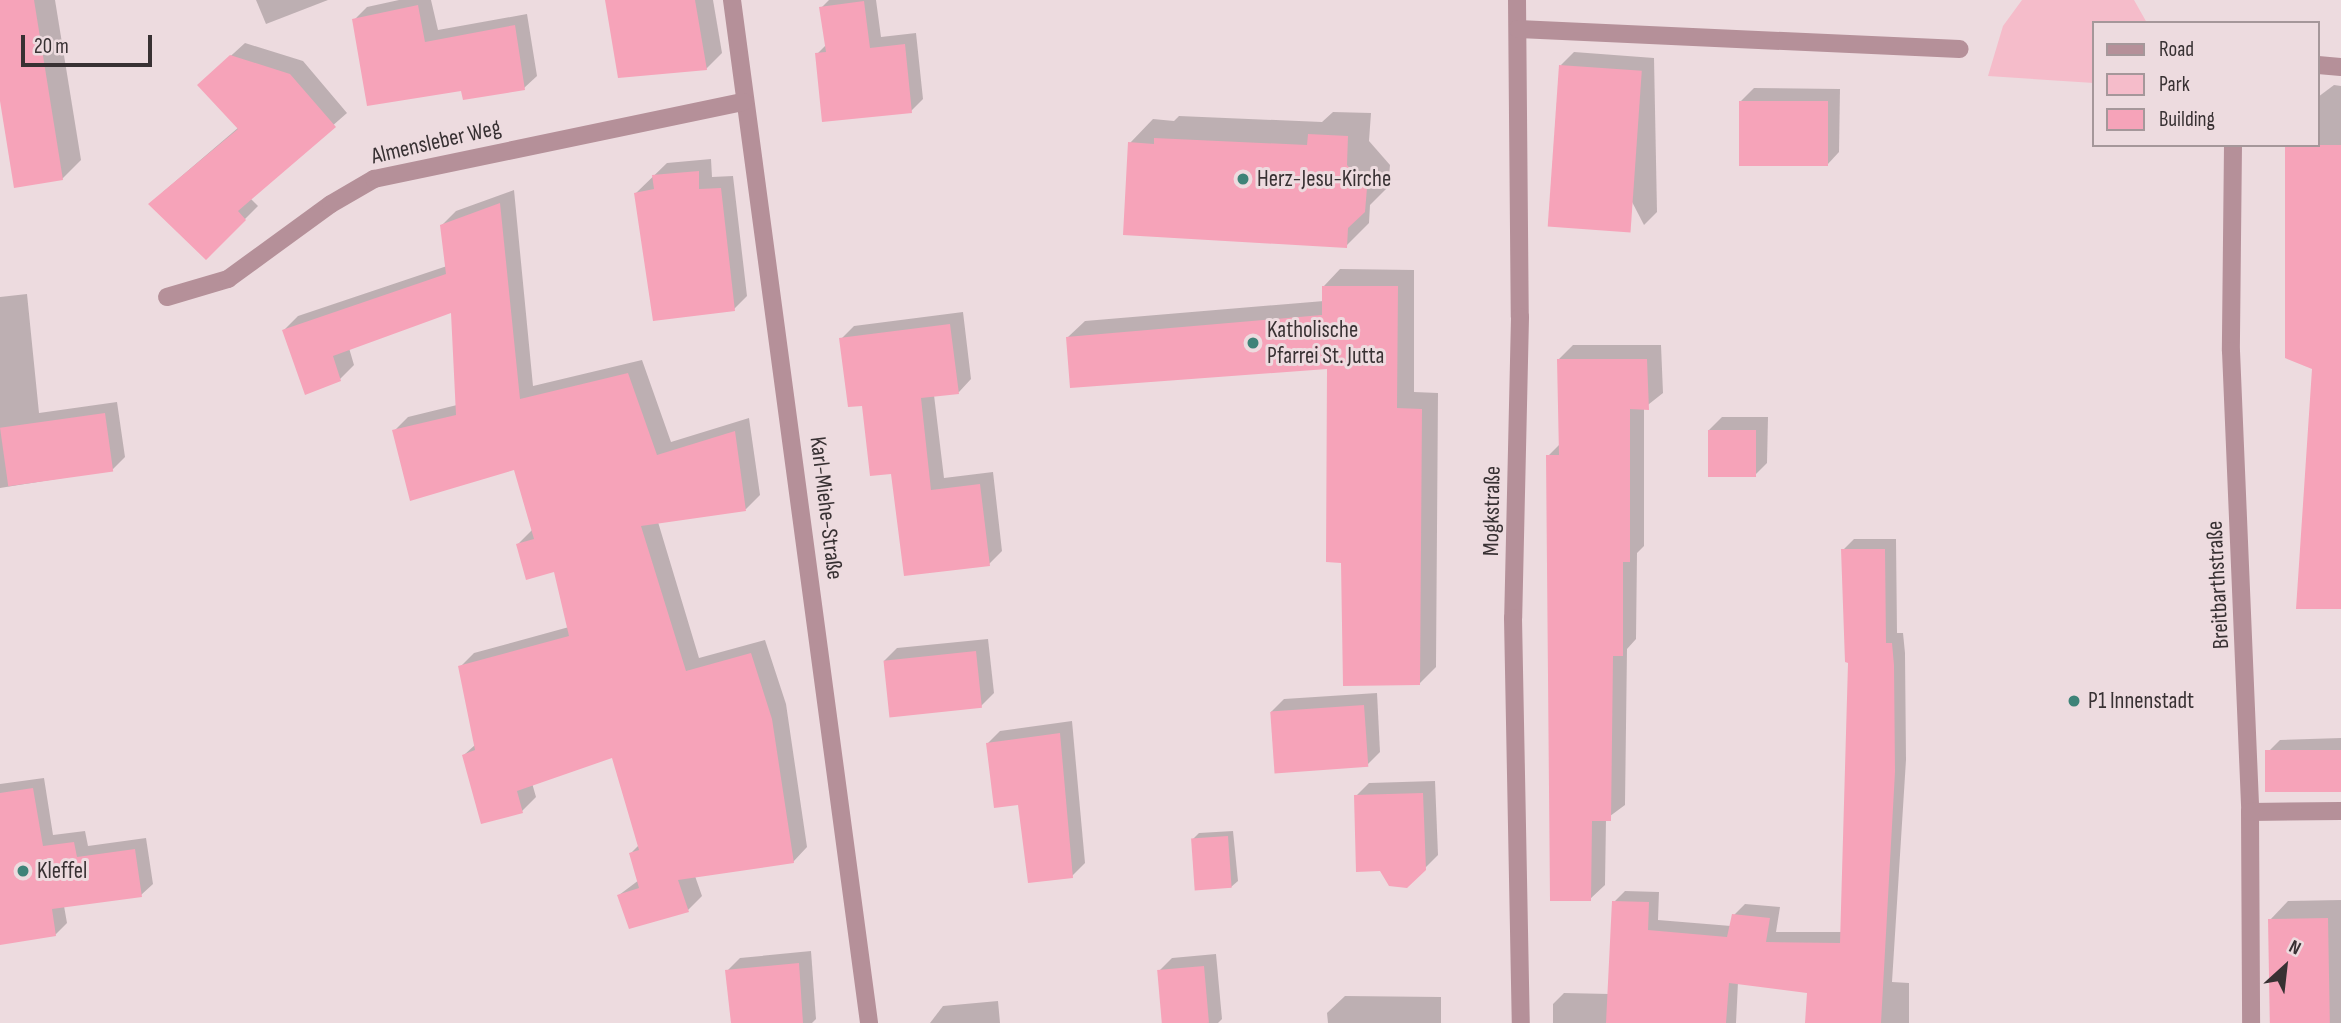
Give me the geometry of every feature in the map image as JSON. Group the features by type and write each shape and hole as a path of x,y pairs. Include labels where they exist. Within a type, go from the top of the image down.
{"street":[{"name":"Karl-Miehe-Straße","path":"732,0 743,102 780,343 869,1023"},
{"name":"Mogkstraße","path":"1517,0 1520,317 1513,618 1521,1023"},
{"path":"1518,29 1960,49"},
{"path":"2320,65 2341,67"},
{"name":"Almensleber Weg","path":"167,297 228,278 374,179 743,102"},
{"name":"Breitbarthstraße","path":"2233,147 2231,351 2250,813 2250,1023"},
{"path":"2250,813 2341,811"}],"green space":[{"path":"2022,0 2134,0 2146,21 2092,21 2092,83 1988,76 2003,26"}],"building":[{"path":"0,0 34,0 63,180 14,188 0,101"},
{"path":"605,0 695,0 707,70 618,78"},
{"path":"864,1 870,48 905,44 912,113 822,122 815,53 826,52 819,7"},
{"path":"418,5 425,42 515,25 525,90 463,100 461,91 367,106 352,19"},
{"path":"230,55 290,74 336,127 238,211 246,220 206,260 148,204 238,129 197,85"},
{"path":"1559,65 1642,71 1630,232 1548,227"},
{"path":"1739,101 1828,101 1828,166 1739,166"},
{"name":"Herz-Jesu-Kirche","path":"1308,134 1348,136 1347,165 1367,188 1365,212 1348,228 1347,248 1123,235 1128,142 1154,144 1154,138 1307,145"},
{"path":"2341,145 2341,609 2296,609 2312,369 2285,358 2285,147"},
{"path":"699,171 699,189 721,188 735,311 653,321 634,193 654,189 652,175"},
{"path":"500,203 520,399 628,373 657,455 735,431 746,511 641,526 686,671 751,653 772,719 794,863 678,880 689,912 629,929 617,895 639,888 629,853 639,850 612,758 517,791 523,813 481,824 462,755 475,750 458,666 569,636 554,572 526,580 516,544 534,539 514,470 410,501 392,430 456,415 451,313 333,356 341,381 305,395 282,330 446,274 440,225"},
{"path":"1322,286 1398,286 1397,408 1422,409 1420,685 1343,686 1341,563 1326,562 1327,369 1070,388 1066,337 1322,315"},
{"path":"950,324 959,394 921,398 931,490 980,484 990,566 904,576 891,474 870,476 862,406 848,407 839,338"},
{"path":"1557,359 1647,359 1649,410 1630,409 1630,562 1623,562 1623,656 1613,656 1611,821 1592,821 1591,901 1550,901 1546,455 1559,455"},
{"path":"105,413 113,471 8,486 0,428"},
{"path":"1708,430 1756,430 1756,477 1708,477"},
{"path":"1841,549 1885,549 1886,643 1892,643 1894,665 1895,772 1881,1023 1805,1023 1807,993 1729,983 1726,1023 1606,1023 1612,901 1649,902 1648,930 1727,937 1732,914 1770,918 1766,942 1840,943 1848,663 1845,662"},
{"path":"976,651 982,708 889,717 884,661"},
{"path":"1364,705 1368,767 1275,773 1270,712"},
{"path":"1060,733 1073,878 1028,883 1018,805 994,808 986,743"},
{"path":"2265,750 2341,750 2341,792 2265,792"},
{"path":"33,788 43,846 74,842 77,857 135,849 142,897 52,909 56,936 0,945 0,793"},
{"path":"1423,793 1426,870 1407,888 1389,886 1380,871 1356,872 1354,795"},
{"path":"1228,836 1232,888 1195,890 1191,839"},
{"path":"2328,918 2330,1023 2270,1023 2268,919"},
{"path":"799,963 803,1023 731,1023 725,970"},
{"path":"1204,966 1209,1023 1162,1023 1157,970"}],"place":[{"name":"Herz-Jesu-Kirche","path":"1243,179"},
{"name":"Katholische Pfarrei St. Jutta","path":"1253,343"},
{"name":"P1 Innenstadt","path":"2074,701"},
{"name":"Kleffel","path":"23,871"}]}
